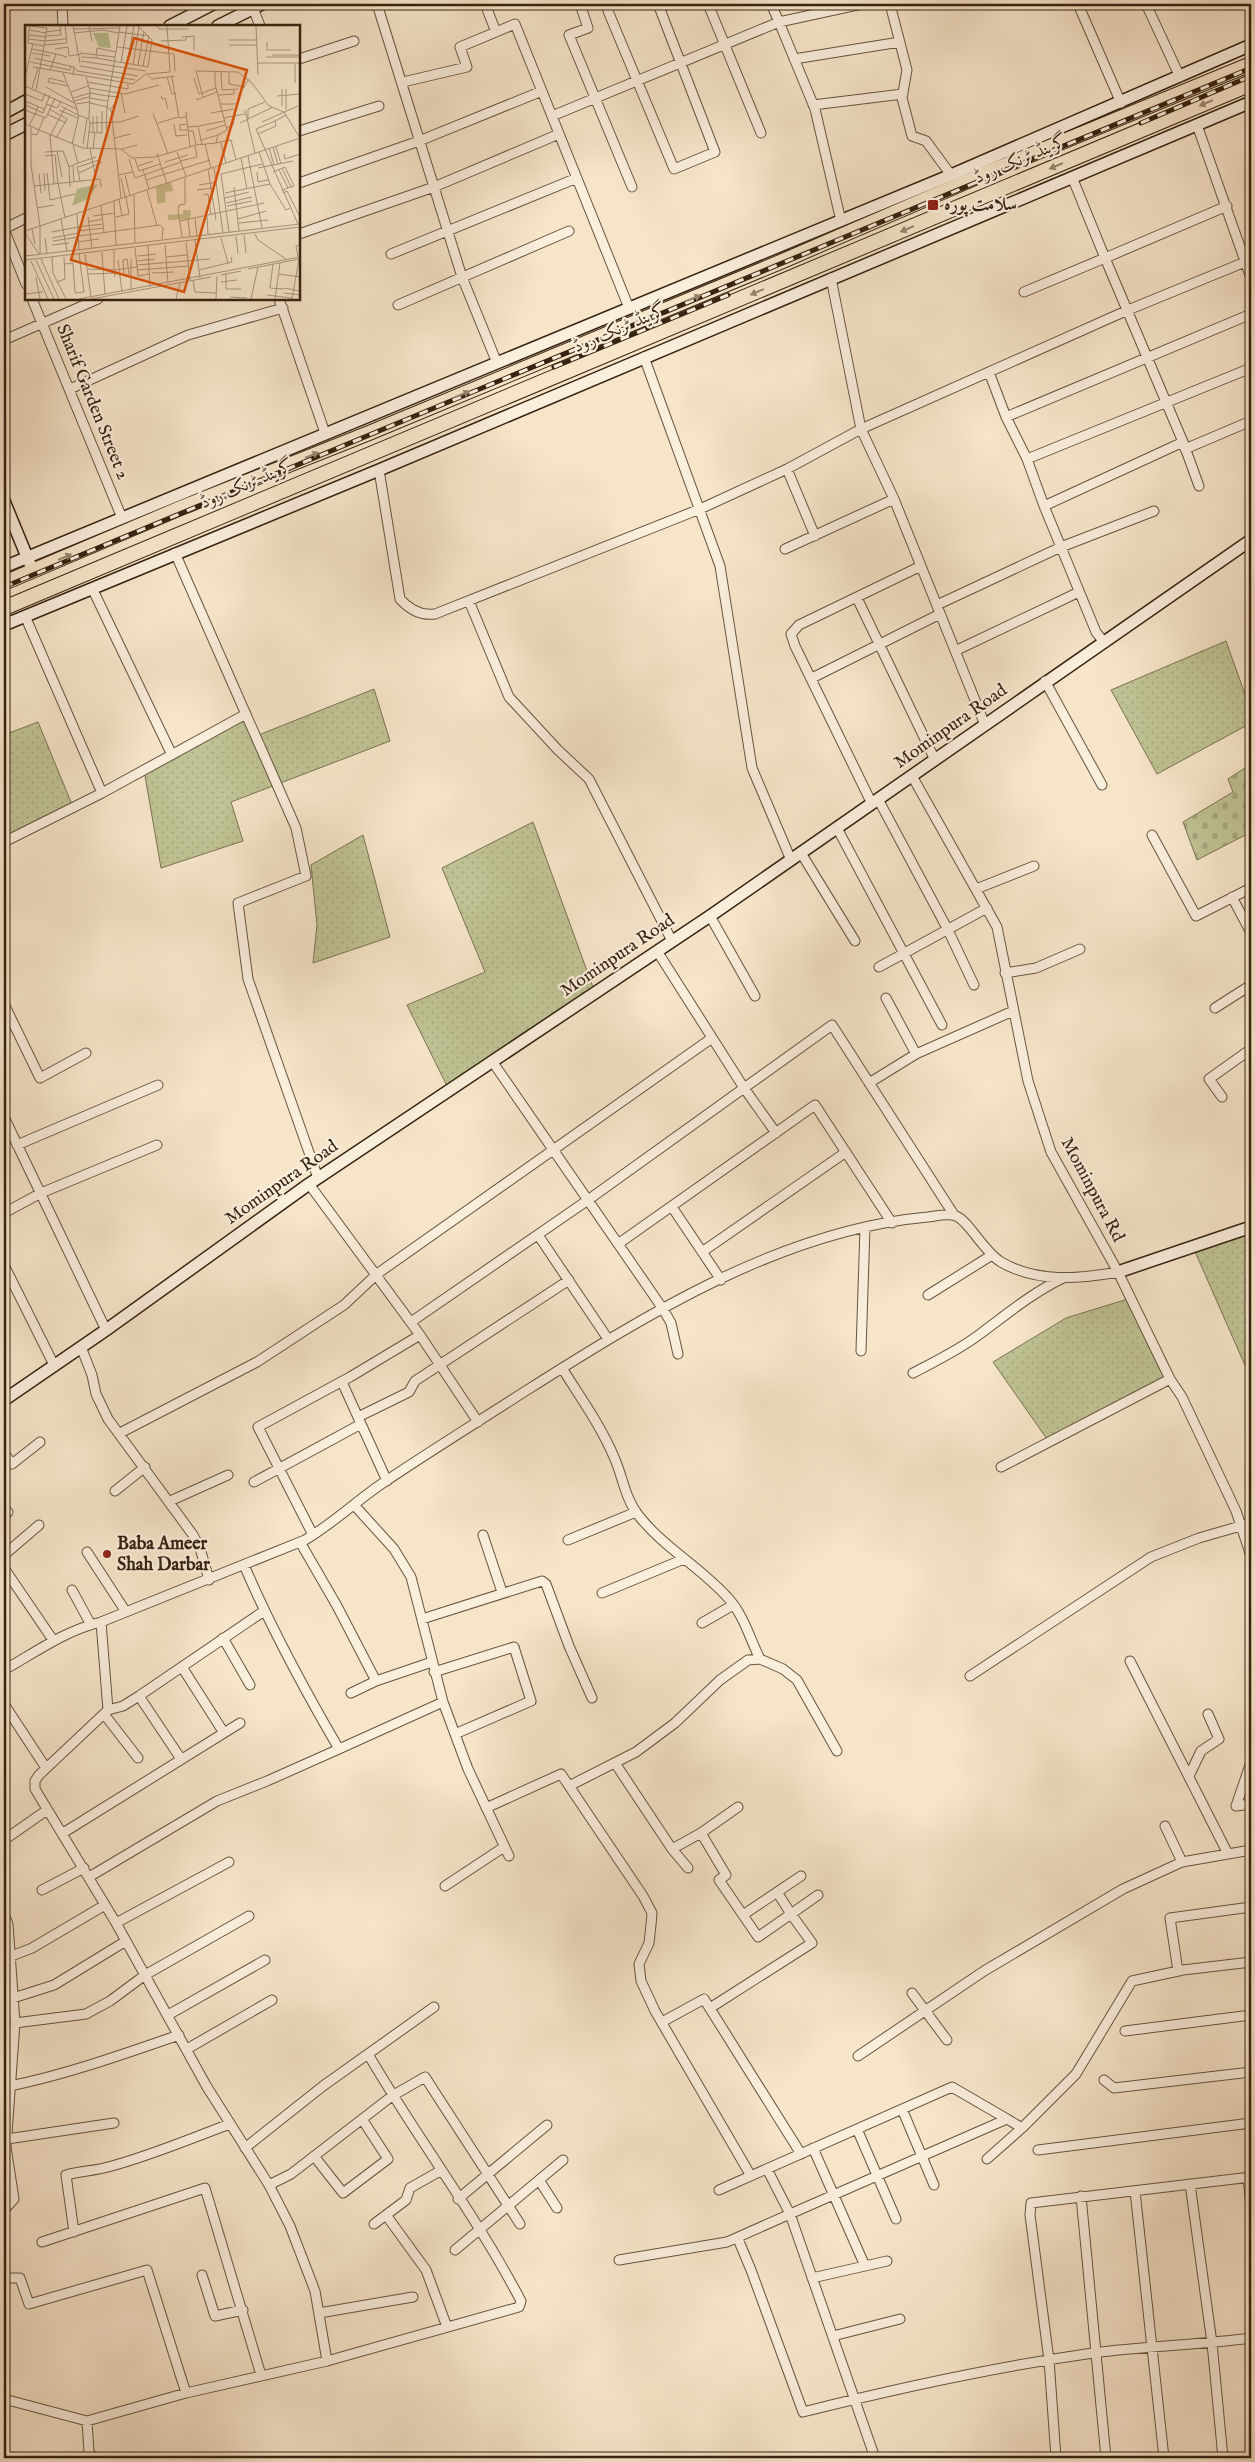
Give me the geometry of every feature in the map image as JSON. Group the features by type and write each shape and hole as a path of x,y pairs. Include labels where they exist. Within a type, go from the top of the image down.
{"main road":[{"path":"1247,66 1251,84"},
{"name":"گرینڈ ٹرنک روڈ","path":"4,583 180,501 369,433 758,271 984,174 1247,66"},
{"name":"گرینڈ ٹرنک روڈ","path":"4,608 1251,84"},
{"path":"180,501 192,529"}],"street":[{"path":"62,4 63,25"},
{"path":"172,25 213,4"},
{"path":"377,4 403,82 419,141 462,277 497,364"},
{"path":"485,4 496,32"},
{"path":"580,4 588,28 569,35 597,98 632,187"},
{"path":"608,11 674,169 715,152 658,4"},
{"path":"708,4 761,133"},
{"path":"771,4 813,105 841,221"},
{"path":"552,116 779,22 862,4"},
{"path":"890,4 907,70 902,94 912,136 926,141 951,175"},
{"path":"1078,4 1121,103"},
{"path":"1146,4 1180,78"},
{"path":"220,25 258,6 260,25"},
{"path":"403,82 467,67 460,47 515,24 629,308"},
{"path":"300,59 354,41"},
{"path":"794,58 900,42"},
{"path":"4,567 122,518 180,501 325,433 497,364 951,175 1180,78 1251,45"},
{"path":"300,183 419,141 542,91"},
{"path":"813,105 902,94"},
{"path":"4,113 25,102"},
{"path":"4,625 379,470 1251,102"},
{"path":"300,131 378,106"},
{"path":"4,135 25,124"},
{"path":"1197,125 1251,278"},
{"path":"300,234 434,187 559,134"},
{"path":"1072,177 1184,445 1199,486"},
{"path":"391,254 577,178"},
{"path":"1024,292 1227,206"},
{"path":"25,218 4,229 25,280"},
{"path":"398,305 569,231"},
{"path":"1242,251 1251,247"},
{"path":"752,258 758,271"},
{"path":"379,470 400,599 407,607 426,615 469,601 700,509 788,469 861,429 1128,310 1245,262"},
{"path":"831,278 861,429 894,500 986,725"},
{"name":"Sharif Garden Street 2","path":"32,300 122,518"},
{"path":"4,340 96,300"},
{"path":"70,389 188,335 281,303 325,433"},
{"path":"1006,417 1251,314"},
{"path":"644,357 720,566 752,768 796,856 855,941"},
{"path":"1027,459 1251,368"},
{"path":"989,372 1006,417 1027,459 1044,506 1096,632 1104,641"},
{"path":"1044,506 1184,445 1251,421"},
{"path":"788,469 814,536"},
{"path":"785,549 894,500"},
{"path":"4,501 32,571"},
{"path":"937,605 1061,547 1154,511"},
{"name":"Mominpura Road","path":"4,1400 106,1330 314,1181 710,916 986,725 1045,681 1251,540"},
{"path":"175,553 296,828 306,876 238,903 248,979 314,1181 478,1422"},
{"path":"921,566 793,630 792,640 875,802 948,930 974,985"},
{"path":"92,588 172,755"},
{"path":"956,651 1079,592"},
{"path":"857,598 935,760"},
{"path":"469,601 509,697 558,750 589,779 672,941"},
{"path":"812,678 940,614"},
{"path":"25,616 102,793"},
{"path":"1045,681 1102,785"},
{"path":"4,842 102,793 246,714"},
{"name":"Mominpura Rd","path":"912,776 997,927 1028,1081 1051,1152 1118,1272 1170,1379 1182,1397 1242,1525 1251,1556"},
{"path":"837,828 942,1025"},
{"path":"1152,835 1196,916 1251,888"},
{"path":"976,889 1034,866"},
{"path":"1232,897 1251,934"},
{"path":"879,967 987,908"},
{"path":"710,916 755,996"},
{"path":"1005,973 1036,968 1080,949"},
{"path":"657,952 744,1088 776,1133"},
{"path":"1215,1008 1251,985"},
{"path":"886,998 916,1054"},
{"path":"4,1004 40,1078 86,1053"},
{"path":"869,1083 916,1054 1013,1011"},
{"path":"411,1322 588,1200 832,1025 954,1215 961,1219 992,1255 1001,1262 1030,1273 1063,1278 1118,1272 1251,1227"},
{"path":"120,1433 257,1362 344,1305 377,1274 712,1038"},
{"path":"1222,1097 1209,1079 1251,1049"},
{"path":"492,1061 663,1309 671,1323 678,1354"},
{"path":"17,1145 158,1085"},
{"path":"618,1244 815,1105 892,1223"},
{"path":"4,1117 106,1330"},
{"path":"4,1213 41,1193 157,1145"},
{"path":"702,1252 846,1152"},
{"path":"672,1207 721,1280"},
{"path":"4,1670 53,1640 77,1628 101,1622 209,1580 314,1535 330,1526 387,1481 608,1339 663,1309 777,1253 823,1237 926,1217 954,1215"},
{"path":"861,1351 865,1228"},
{"path":"538,1235 608,1339"},
{"path":"928,1295 992,1255"},
{"path":"4,1264 54,1365"},
{"path":"913,1373 954,1351 978,1335 1039,1289 1063,1278"},
{"path":"254,1482 280,1469 409,1392 414,1381 441,1366 569,1280"},
{"path":"314,1535 258,1427 342,1382 420,1335"},
{"path":"81,1347 89,1366 96,1394 108,1418 170,1501 200,1548 209,1580"},
{"path":"562,1368 614,1456 628,1501 636,1512 684,1559 714,1583 733,1604 742,1618 760,1659"},
{"path":"1001,1467 1170,1379"},
{"path":"342,1382 387,1481"},
{"path":"4,1453 12,1464 40,1442"},
{"path":"115,1491 145,1468"},
{"path":"170,1501 228,1475"},
{"path":"355,1506 394,1549 411,1577 443,1702 486,1808 509,1856"},
{"path":"568,1540 636,1512"},
{"path":"970,1676 1151,1557 1251,1523"},
{"path":"4,1555 39,1525"},
{"path":"483,1535 502,1592"},
{"path":"300,1542 337,1606 376,1681"},
{"path":"87,1552 126,1612"},
{"path":"602,1593 684,1559"},
{"path":"244,1565 264,1611 308,1696 339,1749"},
{"path":"5,1572 53,1640"},
{"path":"422,1619 536,1582 546,1584 569,1646 592,1698"},
{"path":"72,1590 91,1625"},
{"path":"702,1623 733,1604"},
{"path":"264,1611 139,1696 123,1706 106,1712 46,1768 35,1781 35,1789 84,1868 230,2124 269,2185 290,2226 315,2291 328,2360"},
{"path":"101,1622 106,1712 138,1758"},
{"path":"223,1638 250,1685"},
{"path":"434,1672 514,1647 532,1700 456,1734"},
{"path":"570,1786 636,1752 675,1723 720,1680 748,1660 760,1659 783,1669 797,1680 837,1750"},
{"path":"1130,1661 1227,1852"},
{"path":"351,1693 376,1681 432,1662"},
{"path":"182,1667 224,1733"},
{"path":"139,1696 181,1759"},
{"path":"89,1877 217,1801 267,1782 443,1702"},
{"path":"4,1704 46,1768"},
{"path":"1189,1776 1201,1751 1219,1739 1208,1714"},
{"path":"63,1833 240,1723"},
{"path":"1251,1762 1236,1806 1251,1804"},
{"path":"615,1763 672,1849 688,1868"},
{"path":"486,1808 561,1774 570,1786 643,1896 652,1913 649,1943 639,1964 641,1982 750,2176"},
{"path":"672,1849 701,1834 738,1807"},
{"path":"4,1840 47,1810"},
{"path":"1164,1826 1182,1862"},
{"path":"701,1834 726,1875 719,1880 758,1937 818,1896"},
{"path":"445,1886 504,1847"},
{"path":"858,2056 984,1970 1123,1889 1182,1862 1227,1852 1251,1850"},
{"path":"116,1923 229,1862"},
{"path":"42,1890 84,1868"},
{"path":"743,1915 802,1876"},
{"path":"710,2008 812,1943 777,1892"},
{"path":"7,1958 32,1948 105,1905"},
{"path":"1178,1971 1170,1918 1251,1907"},
{"path":"4,1915 8,1924 7,1958 15,2023 7,2139 14,2199 4,2210"},
{"path":"15,2023 86,2014 110,2001 146,1975 249,1916"},
{"path":"13,1998 54,1985 126,1941"},
{"path":"168,2015 265,1960"},
{"path":"987,2159 1022,2128 1076,2074 1132,1981 1178,1971 1251,1962"},
{"path":"912,1993 947,2040"},
{"path":"662,2022 704,1999 801,2154"},
{"path":"187,2049 272,2000"},
{"path":"245,2148 323,2086 434,2008"},
{"path":"1125,2031 1251,2015"},
{"path":"10,2086 45,2079 106,2061 179,2034"},
{"path":"4,2399 87,2421 261,2375 328,2360 519,2307 521,2301 501,2263 392,2096 368,2054"},
{"path":"1104,2080 1114,2088 1251,2072"},
{"path":"269,2185 291,2174 392,2096 425,2077 520,2224"},
{"path":"720,2190 952,2087 1022,2128"},
{"path":"902,2109 934,2185"},
{"path":"314,2156 343,2193 388,2159 362,2119"},
{"path":"619,2260 738,2239 790,2214 1007,2119"},
{"path":"7,2139 114,2123"},
{"path":"1038,2150 1251,2123"},
{"path":"74,2232 66,2175 105,2168 143,2157 230,2124"},
{"path":"458,2199 547,2125"},
{"path":"857,2129 896,2218"},
{"path":"813,2148 865,2266"},
{"path":"455,2250 563,2160"},
{"path":"767,2169 790,2214 875,2458"},
{"path":"374,2224 406,2200 410,2188 440,2171"},
{"path":"1056,2458 1048,2360 1030,2208 1031,2202 1250,2177 1251,2206"},
{"path":"538,2180 557,2208"},
{"path":"1190,2184 1212,2343 1223,2458"},
{"path":"42,2242 205,2188 261,2375"},
{"path":"1135,2191 1164,2458"},
{"path":"1081,2196 1106,2458"},
{"path":"386,2215 426,2270 448,2327"},
{"path":"738,2239 752,2270 803,2412 854,2399 1048,2360 1095,2353 1251,2338"},
{"path":"812,2278 887,2261"},
{"path":"4,2278 20,2278 29,2304 147,2270 186,2394"},
{"path":"202,2275 215,2316 243,2310"},
{"path":"319,2313 413,2297"},
{"path":"833,2336 900,2319"},
{"path":"87,2421 89,2452 94,2458"}],"green space":[{"path":"1226,641 1251,711 1251,723 1157,774 1111,690"},
{"path":"374,689 390,741 231,802 243,841 161,868 144,770 246,714 256,736"},
{"path":"38,722 73,807 4,842 4,735"},
{"path":"1251,764 1251,832 1197,860 1183,822 1233,792 1228,779"},
{"path":"533,822 595,993 449,1090 407,1005 485,972 442,868"},
{"path":"363,835 390,937 313,963 317,925 311,865"},
{"path":"1251,1227 1251,1379 1193,1247"},
{"path":"1131,1298 1170,1379 1049,1442 993,1362 1066,1318"}],"railway":[{"path":"4,587 1251,68"},
{"path":"1141,123 1251,76"},
{"path":"554,367 728,295"}],"place":[{"name":"سلامت پورہ","path":"933,205"},
{"name":"Baba Ameer Shah Darbar","path":"107,1554"}]}
